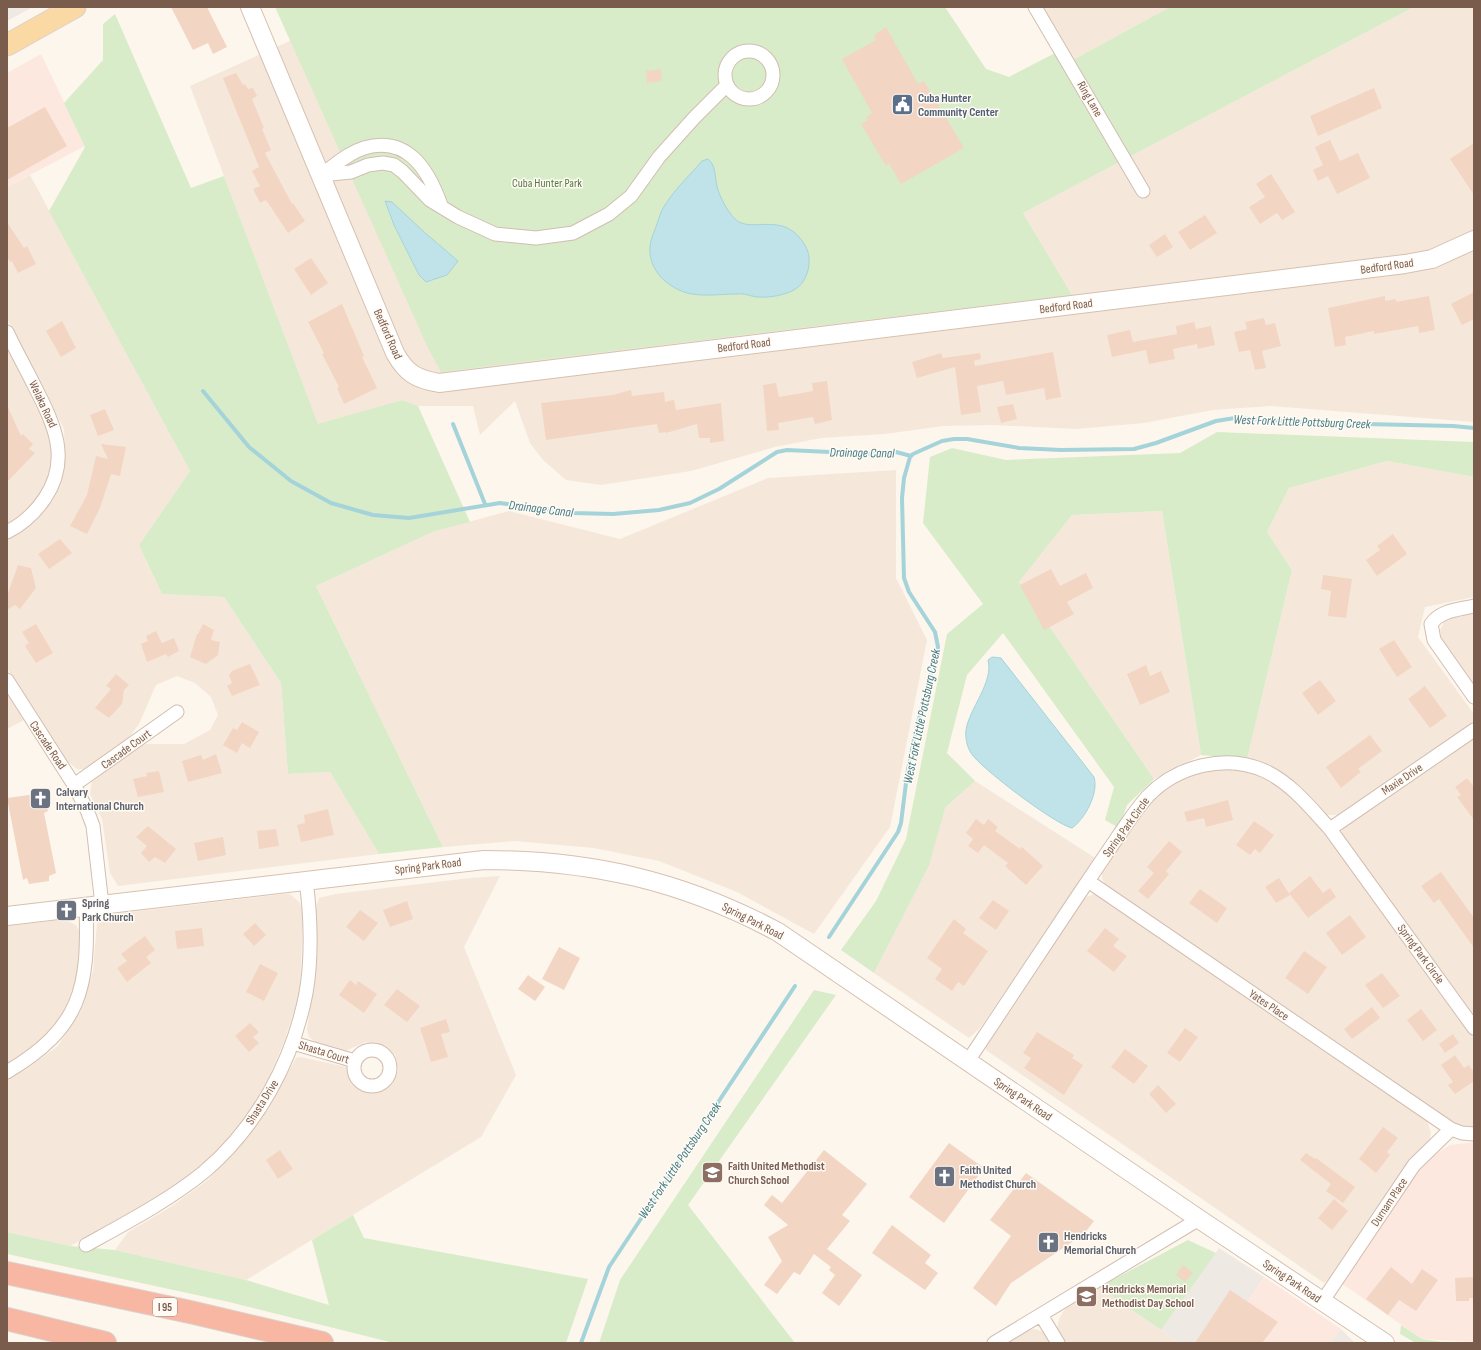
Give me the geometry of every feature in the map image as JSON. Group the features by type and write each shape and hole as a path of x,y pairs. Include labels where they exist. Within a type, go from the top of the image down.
{"highway":[{"name":"I 95","path":"7,1273 190,1312 322,1343"},
{"path":"7,1319 105,1343"}],"main road":[{"path":"7,44 75,7"},
{"name":"Bedford Road","path":"250,7 399,360 413,375 425,381 439,383 1405,264 1432,258 1474,240"},
{"name":"Spring Park Road","path":"7,916 484,860 522,860 569,864 605,869 659,882 731,909 778,932 1199,1219 1384,1343"}],"street":[{"name":"Ring Lane","path":"1035,7 1059,44 1143,191"},
{"path":"321,175 351,172 368,165 383,163 394,165 430,200 441,205 458,217 495,234 536,238 573,233 609,214 631,196 659,157 694,118 727,85"},
{"path":"321,175 344,158 363,148 386,144 405,151 418,162 436,191 441,205"},
{"name":"Welaka Road","path":"7,332 50,416 59,450 58,468 50,491 36,511 16,528 7,532"},
{"path":"1474,606 1447,612 1437,616 1431,624 1434,640 1474,697"},
{"name":"Cascade Road","path":"7,680 74,785 93,826 94,906 86,964 80,993 70,1017 51,1041 30,1059 7,1072"},
{"name":"Cascade Court","path":"74,785 177,712"},
{"name":"Maxie Drive","path":"1330,829 1474,730"},
{"name":"Spring Park Circle","path":"968,1061 1088,880 1148,796 1176,775 1193,767 1228,762 1249,765 1265,771 1295,791 1330,829 1474,1028"},
{"name":"Yates Place","path":"1088,880 1451,1129"},
{"name":"Shasta Drive","path":"86,1245 147,1211 181,1189 227,1150 246,1128 271,1091 293,1043 306,993 309,952 308,897 306,881"},
{"name":"Shasta Court","path":"293,1043 355,1061"},
{"path":"1451,1129 1474,1134"},
{"name":"Durnam Place","path":"1322,1302 1414,1165 1451,1129"},
{"path":"994,1343 1199,1219"},
{"path":"1041,1315 1058,1343"}],"shaded area":[{"path":"7,7 33,7 7,21"},
{"path":"1042,7 1170,7 1071,61"},
{"path":"1414,7 1474,7 1474,422 1271,406 1213,410 1144,423 1076,429 993,425 943,426 885,434 821,438 775,447 691,471 601,485 566,480 543,460 530,443 515,401 480,435 473,406 418,406 402,400 318,425 190,86 294,39 1072,295 1023,213"},
{"path":"41,54 85,146 7,187 7,73"},
{"path":"30,175 190,471 139,545 162,594 224,597 281,683 288,774 330,772 379,854 118,886 110,873 102,819 90,794 92,780 140,744 184,744 210,730 218,715 211,697 195,683 177,676 156,685 139,724 127,740 89,769 77,769 65,759 7,668 7,538 26,528 52,502 65,468 64,429 7,318 7,187"},
{"path":"7,344 46,418 54,458 47,485 27,512 7,527"},
{"path":"1387,461 1474,477 1474,597 1425,607 1418,637 1474,714 1474,723 1337,815 1326,815 1309,797 1247,759 1292,570 1267,532 1289,488"},
{"path":"896,470 896,578 927,640 890,827 814,934 737,892 659,861 594,848 515,841 443,847 316,586 435,531 509,511 620,539 768,478"},
{"path":"1162,511 1201,755 1154,779 1019,582 1072,515"},
{"path":"1474,613 1474,688 1443,644 1440,630 1444,622 1449,618"},
{"path":"7,692 24,720 7,729"},
{"path":"1474,736 1474,1019 1342,838 1342,829 1346,823"},
{"path":"1223,769 1249,771 1263,776 1285,791 1312,817 1474,1038 1474,1130 1462,1128 1447,1120 1106,887 1102,878 1102,870 1134,821 1156,795 1186,777 1200,772"},
{"path":"975,781 1097,859 980,1028 969,1038 874,973 929,866 942,811"},
{"path":"500,876 464,947 516,1075 481,1137 246,1280 115,1250 128,1232 169,1208 208,1180 241,1145 268,1108 296,1058 300,1057 347,1067 352,1082 363,1092 379,1092 393,1083 398,1070 395,1055 385,1046 366,1042 345,1051 316,1043 309,1037 307,1029 314,982 316,907 319,898 335,894 470,878"},
{"path":"290,894 299,902 303,911 300,993 284,1042 264,1089 236,1133 213,1157 187,1178 142,1208 70,1246 7,1232 7,1079 23,1071 58,1046 80,1011 93,971 97,923 106,915"},
{"path":"1094,894 1101,896 1427,1120 1431,1133 1429,1142 1333,1276 1324,1283 986,1050 986,1043 1082,899"},
{"path":"60,920 68,921 76,925 81,934 78,975 64,1012 42,1042 7,1065 7,926"},
{"path":"1474,1142 1474,1342 1422,1339 1341,1283 1421,1163 1450,1145"},
{"path":"1219,1248 1264,1277 1220,1343 1178,1343 1161,1330"},
{"path":"1264,1277 1341,1329 1330,1343 1220,1343"},
{"path":"1099,1287 1178,1343 1066,1343 1057,1328 1060,1317 1067,1306"},
{"path":"1035,1329 1045,1333 1051,1343 1006,1343 1025,1331"},
{"path":"1341,1329 1355,1343 1330,1343"}],"green space":[{"name":"Cuba Hunter Park","path":"275,7 945,7 986,69 1009,77 1057,52 1071,61 1170,7 1414,7 1023,213 1072,295 441,372 427,346"},
{"path":"115,14 191,188 224,176 318,424 402,400 418,406 470,522 435,531 316,586 443,847 379,854 330,772 288,774 281,683 224,597 162,594 139,545 190,471 49,211 85,147 64,103 103,60 103,24"},
{"path":"1217,432 1474,442 1474,477 1387,461 1289,488 1267,532 1292,570 1247,759 1201,755 1162,511 1072,515 1019,582 1154,779 1127,805 1119,828 1105,820 1114,787 1003,633 967,675 947,753 975,781 945,808 929,866 874,973 841,950 876,901 906,839 947,634 983,604 923,523 930,457 952,448 1006,460 1180,453"},
{"path":"814,990 836,995 688,1205 795,1343 599,1343 620,1280"},
{"path":"353,1215 364,1238 588,1279 566,1343 394,1343 229,1302 7,1254 7,1232 70,1246 115,1250 246,1280 329,1305 312,1240"},
{"path":"1188,1240 1216,1253 1161,1330 1099,1287"},
{"path":"1401,1325 1422,1339 1449,1343 1416,1343 1400,1334"}],"water":[{"path":"708,159 714,168 720,195 735,219 750,225 769,224 788,228 798,235 806,247 809,258 808,271 803,282 794,290 782,295 767,297 756,297 741,294 693,294 679,290 658,274 651,259 650,250 651,239 661,212 669,199 683,182 702,161"},
{"path":"385,201 392,202 458,261 447,275 426,282 419,275 394,225"},
{"path":"992,657 1001,658 1094,777 1095,783 1093,798 1090,805 1082,818 1072,828 1051,817 1018,795 977,760 970,751 967,742 966,730 968,722 988,677 988,660"}],"building":[{"path":"171,7 207,7 227,47 213,54 208,43 193,50"},
{"name":"Cuba Hunter Community Center","path":"886,27 918,84 924,81 964,148 901,184 889,163 886,166 861,124 868,120 866,117 872,113 842,59 876,40 874,35"},
{"path":"661,69 662,81 647,83 646,71"},
{"path":"236,73 243,85 245,84 248,89 253,88 257,96 252,99 271,150 265,153 292,204 293,203 305,221 288,233 266,200 260,203 253,189 260,186 252,171 259,167 223,78"},
{"path":"1374,88 1382,108 1318,136 1310,116"},
{"path":"45,107 67,146 7,180 7,128"},
{"path":"1330,140 1340,161 1358,153 1370,178 1337,194 1328,176 1318,181 1313,170 1323,165 1315,147"},
{"path":"1474,143 1474,195 1450,159"},
{"path":"1271,174 1295,212 1282,220 1277,213 1260,224 1249,207 1265,197 1256,184"},
{"path":"1205,215 1217,233 1190,250 1178,232"},
{"path":"7,222 24,248 27,246 36,264 18,273 12,261 10,262 7,257"},
{"path":"1165,234 1173,247 1157,257 1149,245"},
{"path":"311,258 328,283 311,295 294,269"},
{"path":"1474,292 1474,319 1462,325 1451,304"},
{"path":"1385,296 1385,301 1396,299 1396,302 1429,296 1435,330 1419,333 1418,326 1374,334 1374,331 1345,337 1346,345 1335,347 1328,308"},
{"path":"342,304 364,356 362,357 377,388 344,404 337,388 339,387 308,322"},
{"path":"1264,318 1266,325 1275,323 1281,346 1262,351 1266,368 1255,370 1250,350 1239,352 1234,332 1247,329 1245,322"},
{"path":"62,321 76,348 61,357 46,331"},
{"path":"1194,322 1196,329 1211,326 1215,345 1198,349 1197,344 1173,349 1175,359 1149,364 1146,350 1112,357 1107,335 1130,330 1133,342 1177,334 1176,326"},
{"path":"1053,352 1061,397 1046,400 1044,388 1006,395 1003,381 977,386 981,412 961,415 955,367 917,378 912,362 941,353 943,358 980,353 981,359 974,361 975,366"},
{"path":"827,381 832,420 815,424 813,417 778,423 779,430 767,431 763,385 776,383 779,397 813,391 812,383"},
{"path":"631,390 632,396 664,392 665,402 674,400 676,410 721,403 724,441 710,443 710,438 699,438 697,424 666,433 659,433 657,424 546,440 541,403 613,395"},
{"path":"1013,404 1017,419 1001,423 997,407"},
{"path":"7,405 21,436 23,434 33,444 29,449 35,453 7,482"},
{"path":"105,409 114,430 98,436 90,415"},
{"path":"101,444 126,447 120,476 111,474 100,508 87,534 70,526 87,495 96,456 108,459"},
{"path":"1393,534 1407,554 1377,576 1366,560 1380,550 1377,546"},
{"path":"60,539 72,553 49,569 38,554"},
{"path":"18,565 31,568 36,588 20,609 15,605 7,610 8,593"},
{"path":"1051,569 1060,586 1086,573 1093,588 1067,602 1074,614 1044,630 1020,585"},
{"path":"1323,575 1352,579 1346,618 1328,616 1331,591 1321,589"},
{"path":"36,624 53,653 36,663 25,646 29,643 22,632"},
{"path":"203,624 214,630 211,640 220,642 218,655 206,664 190,657 197,634"},
{"path":"156,631 162,643 174,638 179,651 168,657 166,654 147,662 141,644 148,641 146,636"},
{"path":"1394,640 1412,667 1397,677 1379,649"},
{"path":"250,664 260,685 232,696 227,686 232,683 229,675 232,671"},
{"path":"1146,665 1150,676 1161,671 1170,692 1140,705 1127,674"},
{"path":"116,674 129,685 124,690 122,704 109,718 95,708 111,689 106,686"},
{"path":"1320,680 1336,701 1318,715 1302,693"},
{"path":"1425,686 1447,716 1430,728 1408,699"},
{"path":"242,722 259,732 250,748 242,743 237,753 223,745 233,728 237,730"},
{"path":"1370,735 1382,751 1358,769 1361,772 1341,788 1326,767"},
{"path":"216,754 222,773 188,782 182,761 201,755 203,760"},
{"path":"159,771 164,792 138,797 133,779 147,776 146,773"},
{"path":"1467,778 1474,787 1474,820 1457,797 1461,795 1455,787"},
{"path":"44,793 48,811 44,813 56,873 49,876 49,881 29,884 27,878 23,880 7,798"},
{"path":"1228,800 1233,820 1206,827 1204,818 1187,822 1184,812"},
{"path":"328,809 334,835 301,842 297,825 305,823 304,815"},
{"path":"976,819 984,825 988,819 998,827 995,831 1020,849 1022,847 1043,866 1026,885 1005,866 1008,863 984,845 978,853 968,846 973,839 966,833"},
{"path":"1254,821 1274,835 1260,853 1255,849 1250,855 1236,845"},
{"path":"148,826 176,849 165,863 155,857 149,862 141,853 147,846 136,837"},
{"path":"276,829 279,846 259,849 257,831"},
{"path":"223,837 226,855 198,861 194,843"},
{"path":"1169,841 1182,852 1166,871 1169,874 1148,899 1138,891 1154,873 1147,867"},
{"path":"1441,872 1474,918 1474,948 1439,899 1434,903 1421,886"},
{"path":"1310,876 1323,893 1330,888 1336,897 1308,918 1289,893"},
{"path":"1279,878 1290,895 1276,903 1265,887"},
{"path":"1200,889 1227,908 1217,923 1189,903"},
{"path":"993,900 1009,911 996,930 979,918"},
{"path":"407,901 413,919 390,927 383,910"},
{"path":"360,910 378,923 364,941 346,927"},
{"path":"1350,915 1366,937 1342,955 1326,933"},
{"path":"954,919 966,929 963,933 988,951 964,986 958,982 952,991 935,979 942,969 927,958"},
{"path":"255,923 266,935 254,946 243,934"},
{"path":"202,928 204,946 177,949 175,931"},
{"path":"1105,928 1119,939 1113,946 1127,956 1114,972 1087,951"},
{"path":"145,936 155,950 146,957 151,963 127,982 117,968 127,961 121,954"},
{"path":"559,947 580,958 564,990 542,979"},
{"path":"1304,951 1327,967 1308,994 1285,978"},
{"path":"260,964 278,973 264,1001 246,992"},
{"path":"1382,973 1400,996 1383,1008 1365,985"},
{"path":"528,975 545,987 535,1001 518,989"},
{"path":"350,980 356,985 358,981 377,994 364,1013 339,995"},
{"path":"397,989 420,1006 407,1022 384,1005"},
{"path":"1372,1007 1380,1018 1352,1039 1344,1029"},
{"path":"1421,1009 1437,1030 1423,1041 1407,1020"},
{"path":"446,1019 450,1032 441,1034 448,1057 431,1062 420,1028"},
{"path":"250,1023 259,1032 253,1037 259,1043 249,1052 235,1036"},
{"path":"1185,1028 1198,1037 1180,1062 1167,1053"},
{"path":"1037,1032 1074,1055 1072,1058 1083,1065 1064,1095 1024,1068 1031,1058 1023,1053"},
{"path":"1453,1034 1459,1043 1445,1053 1439,1044"},
{"path":"1125,1049 1148,1066 1134,1084 1111,1067"},
{"path":"1455,1055 1464,1068 1469,1065 1474,1073 1474,1081 1455,1094 1448,1085 1453,1082 1441,1065"},
{"path":"1158,1085 1176,1104 1166,1113 1149,1094"},
{"path":"1383,1127 1398,1138 1387,1152 1390,1155 1376,1173 1359,1159"},
{"path":"949,1143 984,1168 944,1223 909,1197"},
{"path":"280,1150 293,1169 278,1179 266,1160"},
{"path":"824,1150 867,1184 842,1215 850,1221 827,1249 862,1275 839,1306 822,1293 835,1275 829,1270 831,1267 814,1254 800,1275 794,1272 777,1294 764,1285 782,1261 768,1237 788,1225 764,1205 772,1195 782,1203"},
{"path":"1306,1153 1315,1159 1316,1158 1355,1187 1343,1203 1326,1191 1331,1184 1300,1160"},
{"path":"1026,1173 1094,1221 1084,1234 1011,1283 996,1306 973,1288 1011,1236 990,1220"},
{"path":"1334,1199 1348,1211 1332,1230 1318,1218"},
{"path":"892,1225 931,1255 925,1263 938,1273 925,1290 872,1253"},
{"path":"1183,1265 1193,1273 1185,1282 1176,1275"},
{"path":"1391,1267 1412,1284 1422,1269 1438,1280 1416,1311 1399,1300 1388,1315 1366,1299"},
{"path":"1474,1277 1474,1298 1469,1298 1469,1301 1456,1301 1455,1278"},
{"path":"1230,1290 1278,1322 1262,1343 1195,1343"}],"waterway":[{"name":"Drainage Canal","path":"203,391 249,447 291,481 331,503 373,515 409,518 500,503 573,513 613,514 659,510 690,503 719,489 777,452 787,450 873,454 896,452 911,456"},
{"name":"West Fork Little Pottsburg Creek","path":"829,937 898,832 901,823 907,775 916,730 938,647 935,632 909,592 904,578 902,498 904,478 910,457 913,454 942,441 954,439 967,439 1019,448 1061,450 1134,449 1156,443 1216,421 1235,418 1321,423 1453,426 1474,428"},
{"path":"453,424 485,504"},
{"name":"West Fork Little Pottsburg Creek","path":"581,1343 609,1267 795,986"}],"place":[{"name":"Cuba Hunter Community Center","path":"903,105"},
{"name":"Calvary International Church","path":"41,799"},
{"name":"Spring Park Church","path":"67,910"},
{"name":"Faith United Methodist Church School","path":"712,1173"},
{"name":"Faith United Methodist Church","path":"945,1177"},
{"name":"Hendricks Memorial Church","path":"1049,1243"},
{"name":"Hendricks Memorial Methodist Day School","path":"1086,1296"}]}
